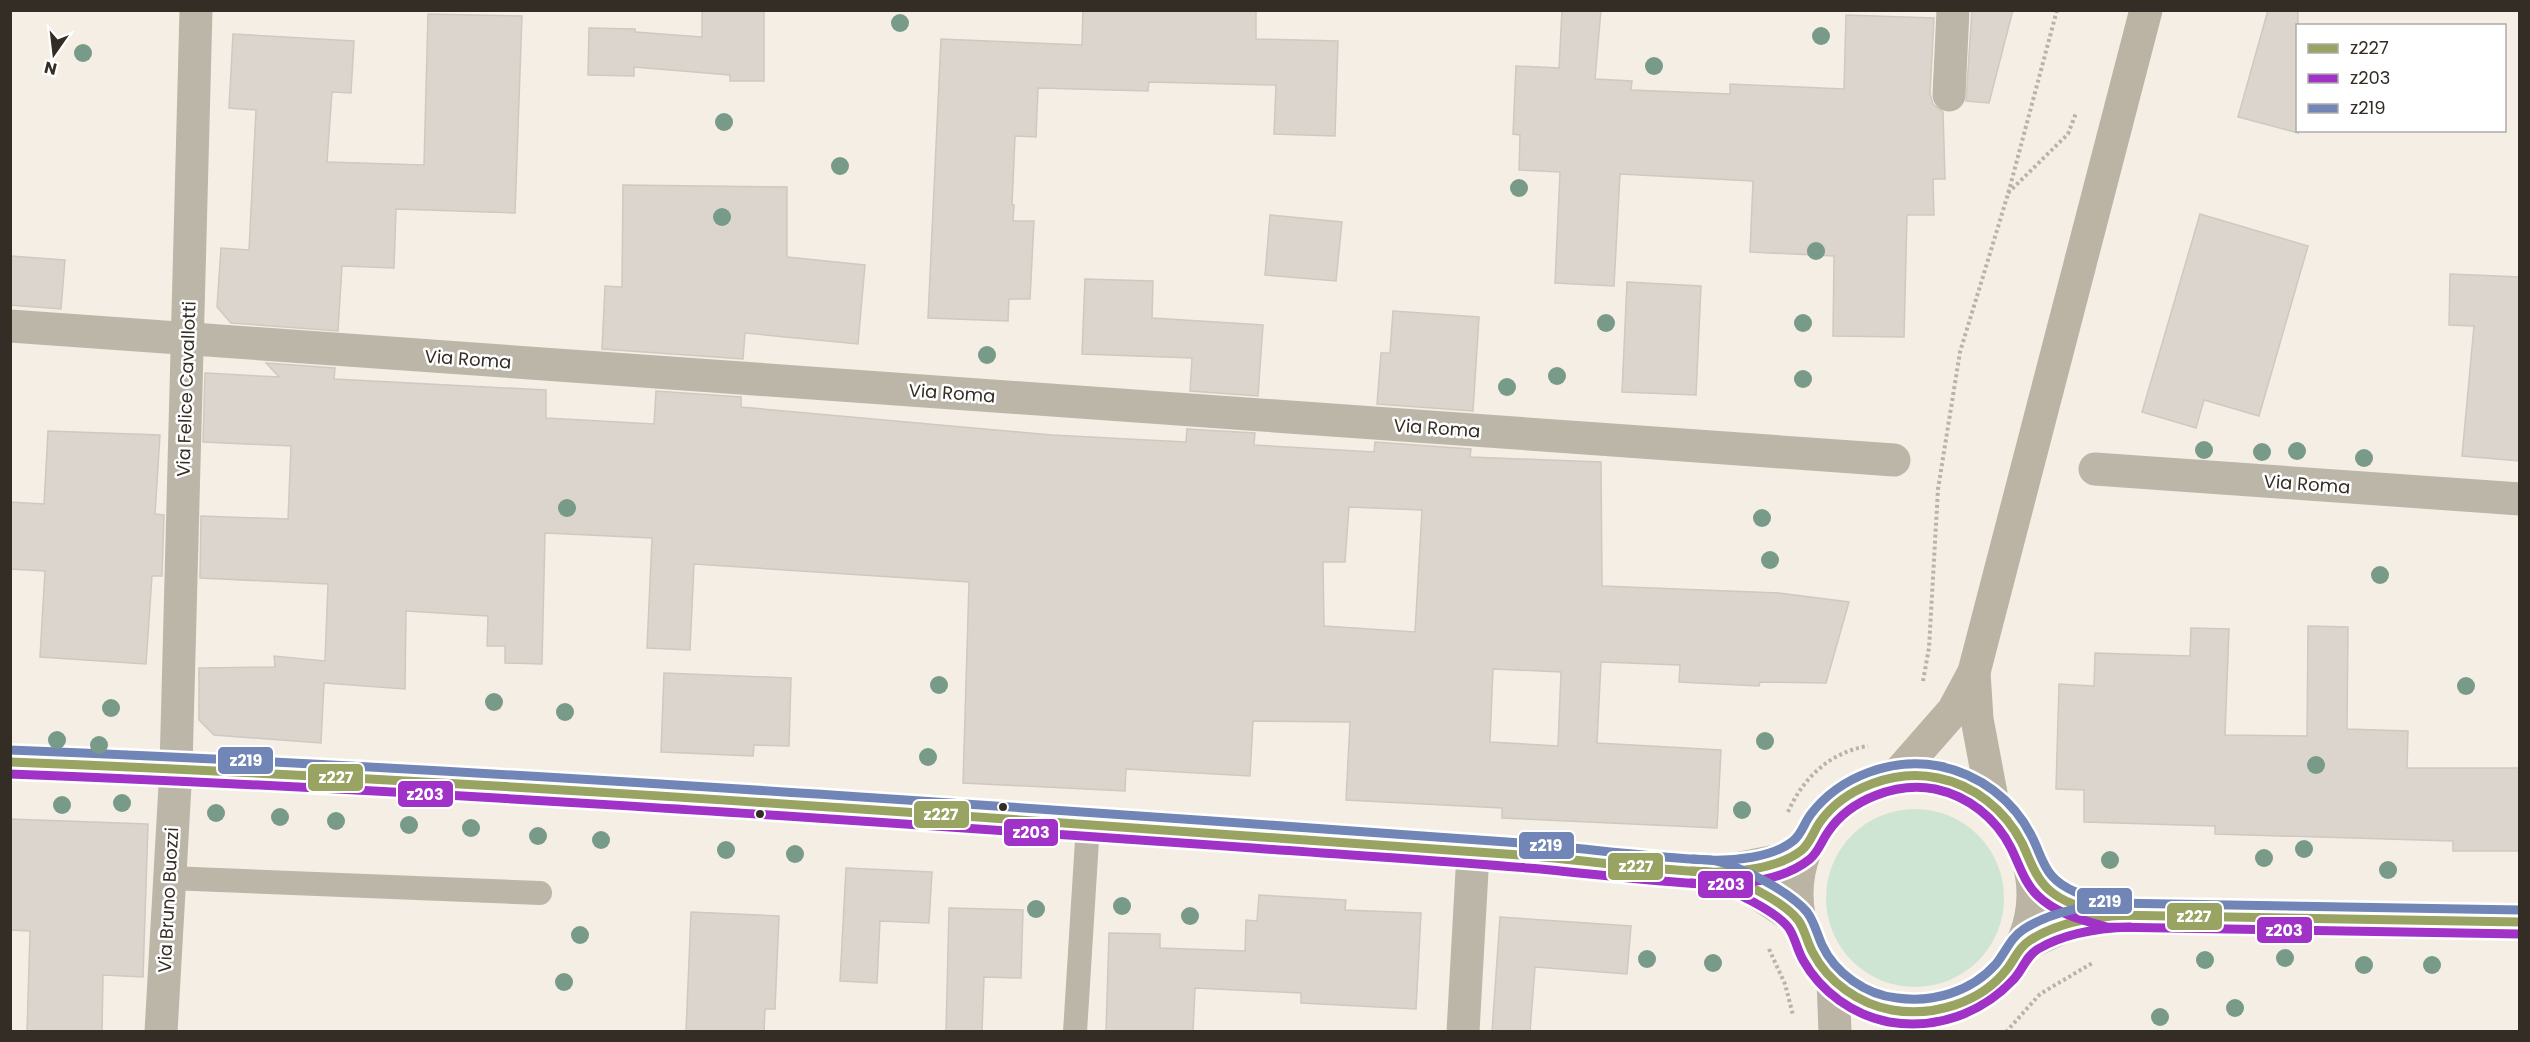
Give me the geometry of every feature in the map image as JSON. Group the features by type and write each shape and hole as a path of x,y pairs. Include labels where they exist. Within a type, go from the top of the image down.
{"main road":[{"path":"1896,776 1953,711 1974,672 2146,10"},
{"path":"1974,672 1977,719 1993,804"},
{"path":"1896,776 1931,776 1964,786 1993,804 2012,826 2024,848 2031,871 2034,896 2030,923 2022,946 2007,969 1984,990 1924,1021 1900,1011 1868,1003 1833,980 1816,960 1799,921 1796,890 1798,872 1805,848 1818,824 1842,799 1867,785 1896,776"},
{"path":"1833,980 1835,1032"}],"street":[{"name":"Via Felice Cavallotti","path":"176,768 196,10"},
{"path":"1949,95 1953,10"},
{"name":"Via Roma","path":"10,326 1894,460"},
{"name":"Via Roma","path":"2095,469 2520,499"},
{"path":"10,762 176,768 1088,824 1716,873 1781,860 1805,848"},
{"name":"Via Bruno Buozzi","path":"161,1032 176,768"},
{"path":"1462,1032 1473,853"},
{"path":"2031,871 2052,894 2076,905 2110,915"},
{"path":"1716,873 1750,888 1799,921"},
{"path":"2022,946 2067,925 2110,915 2520,922"}],"lane":[{"path":"1075,1032 1088,824"},
{"path":"169,878 540,892"}],"path":[{"path":"1922,684 1929,648 1938,489 1960,352 2008,194 2057,10"},
{"path":"2008,194 2068,134 2080,102"},
{"path":"1787,815 1796,793 1815,771 1847,752 1871,746"},
{"path":"1765,941 1785,984 1794,1019"},
{"path":"2006,1032 2040,994 2086,965 2104,959"}],"green space":[{"path":"1915,809 1932,810 1949,815 1978,835 1998,864 2003,881 2003,915 1998,932 1978,961 1949,981 1932,986 1915,987 1898,986 1881,981 1852,961 1832,932 1827,915 1826,898 1827,881 1832,864 1852,835 1881,815 1898,810"}],"building":[{"path":"702,10 764,10 764,81 730,81 730,75 634,67 634,76 588,75 589,28 635,29 635,32 702,37"},
{"path":"1083,10 1256,10 1256,39 1338,41 1335,136 1274,134 1276,85 1149,82 1148,91 1038,88 1036,137 1015,136 1012,205 1014,205 1013,221 1034,221 1030,299 1009,299 1008,321 928,318 941,39 1082,45"},
{"path":"1562,10 1601,10 1595,79 1632,81 1631,90 1730,94 1730,84 1844,89 1846,15 1934,18 1930,94 1933,104 1943,112 1945,179 1933,179 1934,215 1907,215 1904,337 1833,336 1834,256 1750,252 1753,181 1620,174 1614,286 1555,283 1560,172 1519,170 1520,135 1513,134 1516,66 1559,68"},
{"path":"1972,10 2013,10 1989,103 1966,101"},
{"path":"2268,10 2298,10 2296,132 2298,133 2238,117"},
{"path":"428,14 522,16 515,213 396,209 394,268 342,266 338,331 231,323 217,307 221,248 249,250 256,110 229,108 233,34 354,41 351,93 332,92 327,162 424,165"},
{"path":"623,185 787,187 787,257 865,265 858,344 745,333 743,359 602,349 605,286 622,287"},
{"path":"2200,214 2308,246 2259,416 2204,400 2196,428 2142,412"},
{"path":"1270,215 1342,222 1336,281 1265,275"},
{"path":"10,256 65,260 61,309 10,305"},
{"path":"2450,274 2520,277 2520,461 2462,456 2474,326 2449,325"},
{"path":"1085,279 1153,281 1152,318 1263,325 1258,396 1190,391 1192,358 1082,354"},
{"path":"1627,282 1701,286 1696,395 1622,392"},
{"path":"1393,311 1479,317 1473,411 1377,404 1381,353 1390,353"},
{"path":"266,363 335,368 334,379 546,390 546,418 654,424 656,391 741,397 741,407 1052,435 1186,442 1187,429 1255,433 1254,445 1374,452 1375,442 1471,449 1470,457 1601,462 1602,586 1779,593 1849,602 1826,683 1760,682 1759,686 1679,682 1680,665 1601,662 1597,743 1721,750 1717,828 1502,818 1502,808 1346,800 1350,722 1253,721 1250,776 1126,769 1125,791 963,783 969,582 694,564 690,650 647,648 652,538 545,533 542,664 505,663 505,646 487,646 488,616 406,611 405,689 324,683 321,743 214,735 199,720 199,668 275,667 274,656 325,661 328,584 200,578 201,516 288,519 291,446 203,442 205,373 279,377","holes":["1349,507 1422,510 1415,632 1324,626 1323,562 1345,562","1493,669 1561,672 1558,746 1490,742"]},
{"path":"48,431 160,435 155,514 164,515 162,576 152,576 146,664 40,657 45,571 10,569 10,502 44,504"},
{"path":"2308,626 2348,627 2347,729 2408,731 2407,768 2520,768 2520,851 2453,851 2453,841 2215,834 2215,826 2084,822 2084,790 2056,789 2059,684 2094,686 2095,653 2190,656 2191,628 2229,629 2225,735 2307,736"},
{"path":"664,673 791,678 789,746 754,745 753,756 661,752"},
{"path":"10,819 148,824 143,977 103,975 102,1032 27,1032 30,931 10,930"},
{"path":"846,868 932,872 929,923 880,921 877,983 840,981"},
{"path":"1259,895 1346,900 1345,910 1421,913 1416,1009 1301,1003 1301,993 1195,988 1193,1032 1106,1032 1109,933 1160,934 1160,948 1245,951 1246,920 1257,921"},
{"path":"949,908 1023,910 1021,978 984,977 982,1032 946,1032"},
{"path":"691,912 779,916 775,1009 765,1009 764,1032 686,1032"},
{"path":"1500,917 1631,926 1627,974 1535,967 1530,1032 1492,1032"}],"transit line":[{"name":"z219","path":"10,750 462,772 762,790 1482,840 1661,857 1718,860 1763,855 1784,847 1796,838 1811,814 1837,789 1869,772 1904,764 1921,764 1939,766 1968,775 1994,791 2015,811 2046,867 2058,882 2080,894 2112,903 2520,910"},
{"name":"z227","path":"10,762 469,784 775,803 1520,855 1706,872 1743,870 1781,862 1802,850 1820,822 1843,799 1857,790 1889,779 1922,776 1951,781 1964,786 1987,801 2015,831 2036,874 2049,890 2070,903 2110,915 2520,922"},
{"name":"z203","path":"10,774 321,788 787,816 1460,862 1660,881 1717,884 1759,881 1787,872 1810,859 1837,820 1849,810 1876,795 1920,787 1947,792 1959,797 1989,818 2005,837 2032,890 2044,902 2061,912 2107,927 2520,934"},
{"name":"z219","path":"1693,859 1713,860 1727,864 1764,881 1789,896 1812,919 1822,945 1843,973 1863,987 1897,998 1938,997 1975,982 1996,964 2019,933 2048,917 2089,907 2130,903"},
{"name":"z227","path":"1692,871 1712,872 1725,876 1747,885 1782,905 1798,920 1819,964 1836,982 1868,1003 1908,1012 1955,1005 1984,991 2007,969 2019,950 2040,934 2091,919 2130,915"},
{"name":"z203","path":"1691,883 1710,884 1721,888 1742,896 1774,914 1788,927 1810,972 1829,992 1863,1014 1876,1019 1906,1024 1923,1024 1956,1017 1987,1002 2013,980 2034,952 2048,944 2083,932 2130,927"}]}
